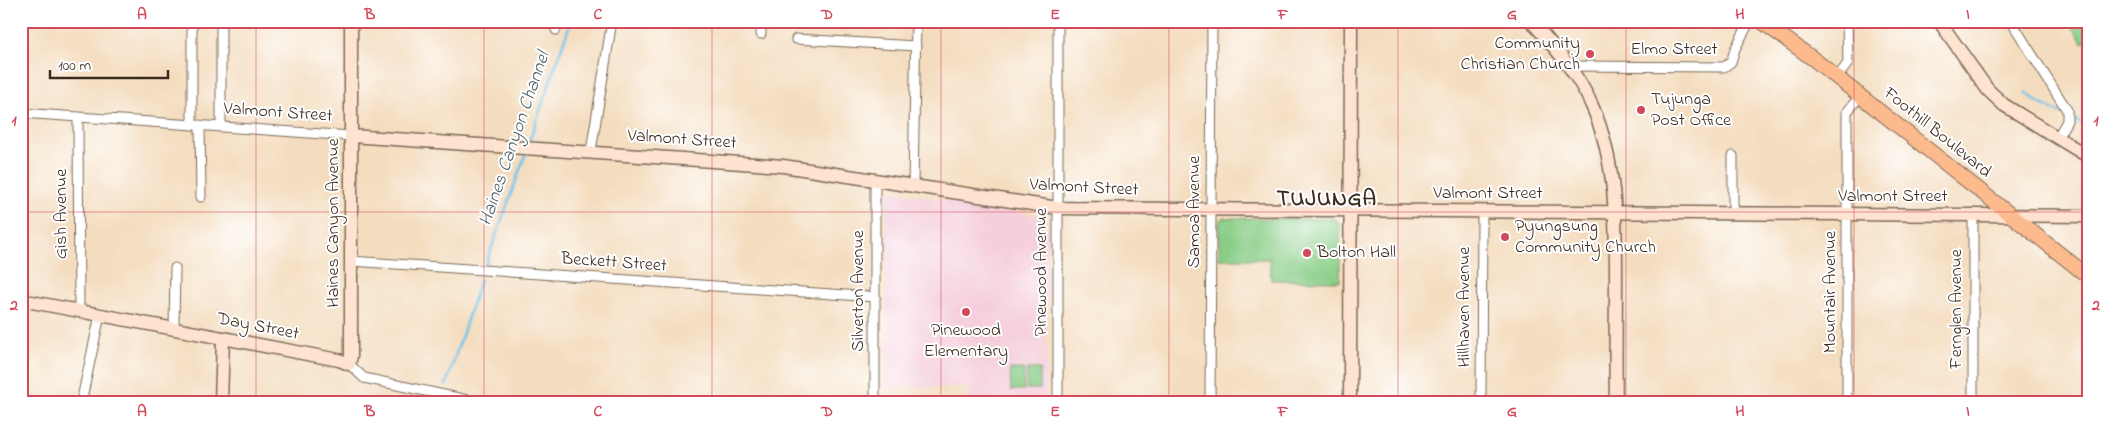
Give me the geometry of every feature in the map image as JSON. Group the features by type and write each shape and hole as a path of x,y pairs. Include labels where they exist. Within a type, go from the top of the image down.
{"main road":[{"name":"Foothill Boulevard","path":"1761,21 1837,78 2089,277"}],"street":[{"path":"192,21 200,197"},
{"path":"221,21 221,127"},
{"name":"Haines Canyon Avenue","path":"349,364 352,356 351,21"},
{"path":"592,151 612,21"},
{"path":"761,21 761,34"},
{"path":"914,185 916,21"},
{"name":"Pinewood Avenue","path":"1058,21 1058,403"},
{"name":"Samoa Avenue","path":"1210,403 1212,21"},
{"path":"1350,403 1351,21"},
{"path":"1531,21 1569,66 1592,107 1600,129 1610,169 1616,213 1616,403"},
{"name":"Elmo Street","path":"1569,66 1724,67 1732,62 1735,49 1750,21"},
{"path":"1837,78 1848,62 1847,21"},
{"path":"1939,21 1988,90 2004,105 2089,157"},
{"path":"2011,21 2021,40 2067,110 2067,121 2057,138"},
{"path":"796,38 916,46"},
{"name":"Mountair Avenue","path":"1847,403 1848,112 1860,96"},
{"name":"Valmont Street","path":"21,113 592,151 783,166 1058,208 2089,216"},
{"name":"Gish Avenue","path":"78,117 79,311"},
{"path":"1733,156 1733,213"},
{"name":"Silverton Avenue","path":"875,180 875,403"},
{"name":"Hillhaven Avenue","path":"1481,403 1482,211"},
{"name":"Fernglen Avenue","path":"1973,215 1973,403"},
{"name":"Beckett Street","path":"351,261 875,298"},
{"path":"174,329 175,268"},
{"name":"Day Street","path":"21,300 339,360 349,364 364,378 482,403"},
{"path":"81,403 100,315"},
{"path":"221,403 223,338"}],"shaded area":[{"name":"Pinewood Elementary","path":"886,190 1040,216 1048,225 1046,403 969,403 968,387 886,387"}],"green space":[{"path":"2069,21 2089,21 2089,43 2082,42"},
{"path":"1223,218 1336,219 1340,225 1340,281 1271,280 1270,259 1219,259 1219,222"},
{"path":"1010,369 1024,369 1024,390 1011,390"},
{"path":"1027,369 1040,369 1040,389 1027,389"}],"waterway":[{"name":"Haines Canyon Channel","path":"528,145 571,21"},
{"name":"Haines Canyon Channel","path":"2026,92 2036,101 2062,114"},
{"name":"Haines Canyon Channel","path":"2072,119 2089,127"},
{"name":"Haines Canyon Channel","path":"485,266 526,153"},
{"name":"Haines Canyon Channel","path":"446,385 480,280"}],"place":[{"name":"Community Christian Church","path":"1590,54"},
{"name":"Tujunga Post Office","path":"1641,110"},
{"name":"Pyungsung Community Church","path":"1505,237"},
{"name":"Bolton Hall","path":"1307,253"},
{"name":"Pinewood Elementary","path":"966,312"}],"district":[{"name":"TUJUNGA","path":"1327,200"}]}
